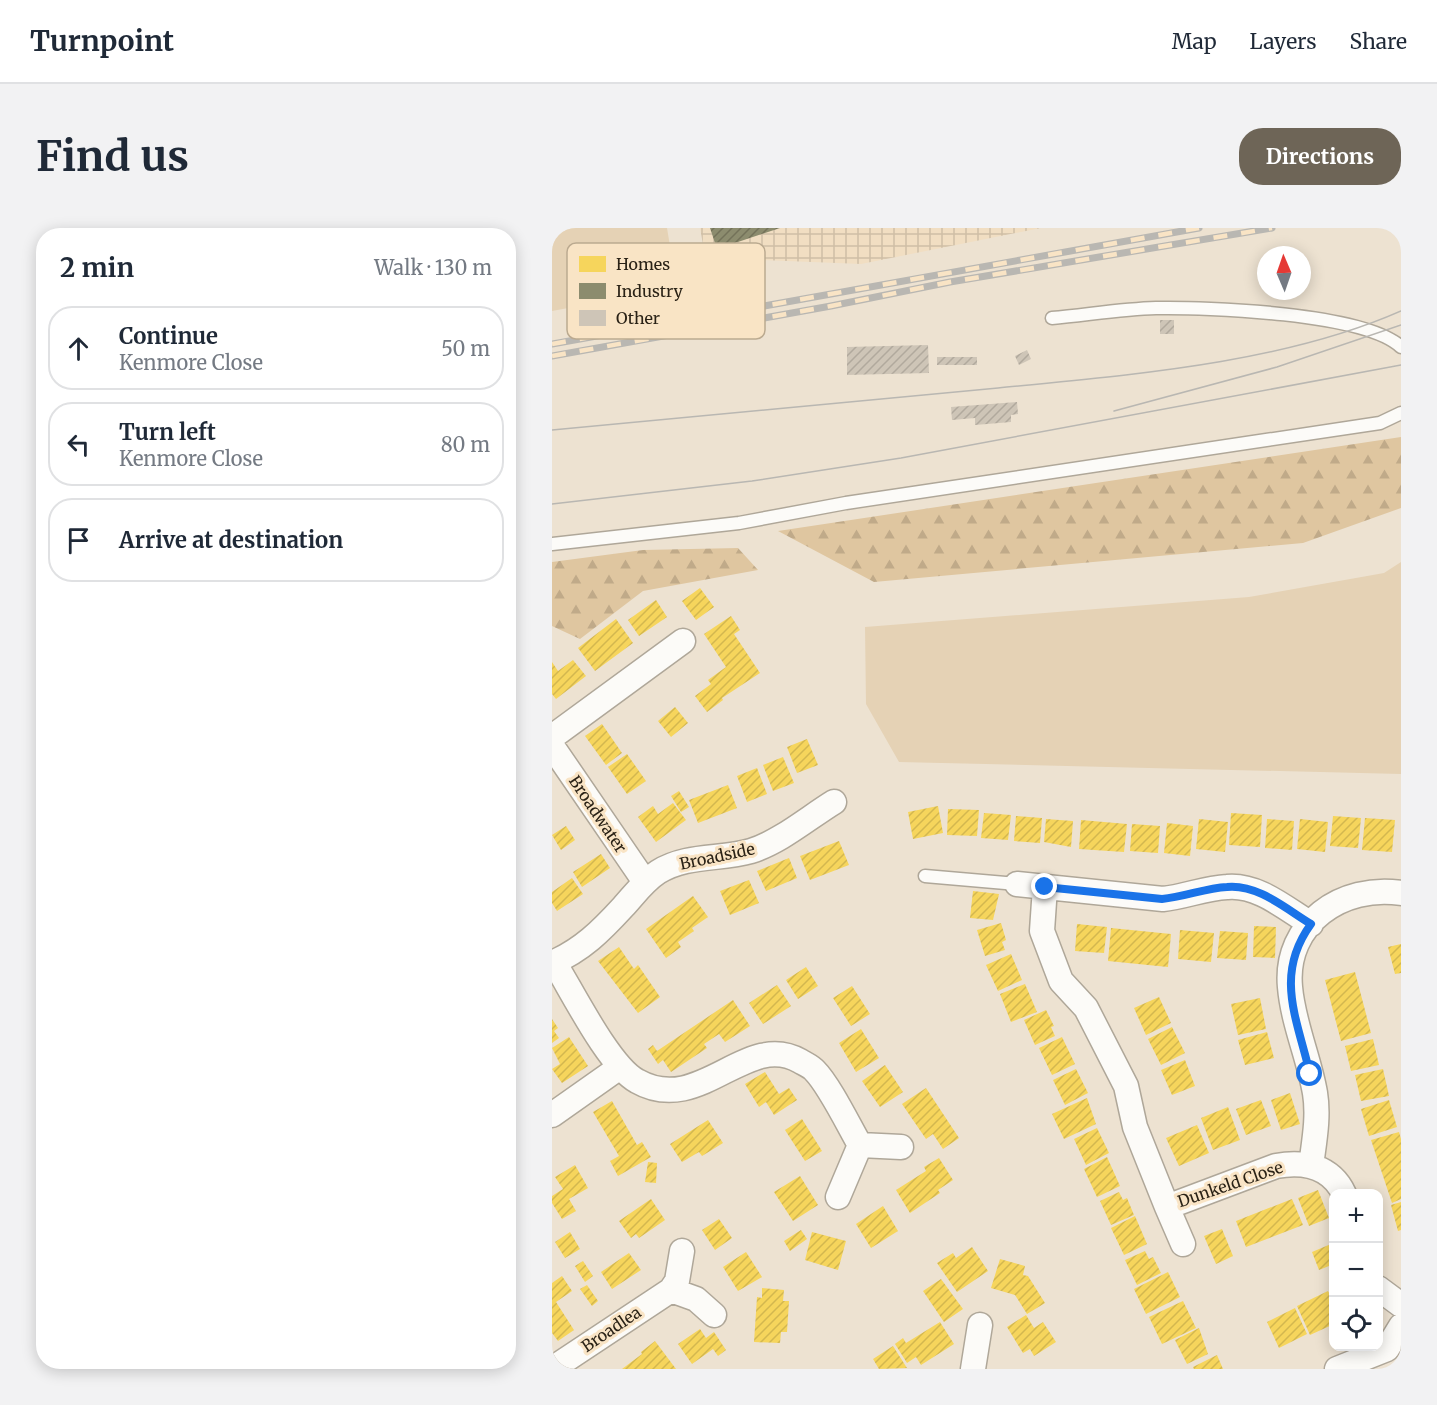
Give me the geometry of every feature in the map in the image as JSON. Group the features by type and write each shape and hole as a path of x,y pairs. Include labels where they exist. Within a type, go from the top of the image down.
{"street":[{"path":"552,737 683,641"},
{"name":"Broadwater","path":"552,746 645,882"},
{"name":"Broadside","path":"553,962 572,955 588,943 645,882 659,871 683,861 750,851 768,843 834,802"},
{"path":"1017,884 1162,899 1182,897 1228,886 1244,888 1260,893 1311,924"},
{"name":"Dunkeld Close","path":"1045,887 1042,931 1061,981 1086,1008 1126,1086 1134,1127 1167,1207 1276,1166 1292,1163 1311,1166 1334,1178 1341,1189"},
{"path":"1311,1166 1317,1107 1290,988 1290,970 1300,939 1311,924 1338,901 1355,893 1374,890 1401,892"},
{"path":"553,962 621,1067 636,1081 656,1088 678,1091 699,1085 753,1059 776,1053 792,1056 815,1070 860,1145"},
{"path":"552,1114 621,1067"},
{"path":"860,1145 901,1148"},
{"path":"838,1197 860,1145"},
{"path":"1167,1207 1183,1244"},
{"path":"682,1251 677,1281 671,1290 696,1299 714,1315"},
{"name":"Broadlea","path":"552,1369 671,1290"},
{"path":"1383,1292 1401,1305"},
{"path":"973,1369 980,1325"},
{"path":"1337,1369 1386,1349 1401,1326"}],"lane":[{"path":"1052,318 1155,308 1237,310 1318,319 1368,330 1401,347"},
{"path":"552,544 739,523 846,504 1380,423 1401,414"},
{"path":"926,876 1017,884"}],"shaded area":[{"path":"552,228 667,228 670,243 567,243 567,308 552,311"},
{"path":"700,228 1041,228 861,264 765,260 765,243 703,243"},
{"path":"1401,562 1401,774 899,762 866,704 865,627 1249,597 1384,573"}],"green space":[{"path":"1401,437 1401,508 1303,543 874,582 778,531"},
{"path":"738,548 758,570 643,591 580,639 552,626 552,562 643,550"}],"building: Homes":[{"path":"700,588 714,607 696,620 682,601"},
{"path":"656,600 667,617 639,636 628,620"},
{"path":"731,616 740,630 734,634 760,673 722,698 723,700 707,712 695,696 711,684 708,680 726,667 704,634"},
{"path":"616,619 633,643 595,671 578,648"},
{"path":"573,660 586,676 556,699 552,694 552,662 558,671"},
{"path":"675,707 688,723 671,737 658,721"},
{"path":"602,724 622,753 606,765 585,736"},
{"path":"807,739 818,765 797,773 787,747"},
{"path":"627,754 646,781 627,794 608,767"},
{"path":"783,757 794,783 773,791 763,765"},
{"path":"757,768 767,794 747,802 737,776"},
{"path":"728,785 737,808 698,823 689,800"},
{"path":"679,791 689,807 681,812 671,796"},
{"path":"673,803 686,820 656,842 638,817 653,806 658,814"},
{"path":"938,806 943,833 913,839 908,812"},
{"path":"948,809 979,810 977,836 947,835"},
{"path":"984,813 1011,815 1008,840 981,838"},
{"path":"1231,813 1262,815 1260,847 1229,845"},
{"path":"1016,816 1042,818 1040,843 1014,841"},
{"path":"1333,816 1361,818 1358,848 1330,846"},
{"path":"1365,818 1395,820 1392,852 1362,850"},
{"path":"1046,819 1073,821 1071,847 1044,842"},
{"path":"1199,819 1228,822 1225,852 1196,849"},
{"path":"1267,819 1294,821 1292,850 1265,848"},
{"path":"1300,819 1328,822 1325,852 1297,849"},
{"path":"1081,820 1127,824 1124,852 1079,849"},
{"path":"1167,823 1193,826 1190,856 1164,853"},
{"path":"1132,824 1160,826 1158,853 1130,851"},
{"path":"566,826 575,840 561,850 552,835"},
{"path":"839,841 849,865 810,880 800,856"},
{"path":"601,854 610,868 582,887 573,872"},
{"path":"789,858 797,878 766,891 757,871"},
{"path":"572,878 583,894 557,911 552,903 552,892"},
{"path":"749,880 759,903 730,915 720,891"},
{"path":"973,891 999,894 993,920 970,918"},
{"path":"693,896 708,917 692,928 694,931 678,942 681,947 666,958 646,929"},
{"path":"1001,923 1006,940 1002,942 1005,950 985,956 977,930"},
{"path":"1077,924 1107,927 1104,953 1075,951"},
{"path":"1254,926 1276,927 1275,958 1253,957"},
{"path":"1111,928 1171,934 1168,967 1108,961"},
{"path":"1180,930 1214,933 1211,962 1178,959"},
{"path":"1220,931 1248,933 1246,960 1217,958"},
{"path":"1401,944 1401,973 1395,974 1388,947"},
{"path":"619,947 634,969 638,965 660,997 638,1013 598,961"},
{"path":"1011,954 1022,980 998,991 986,965"},
{"path":"806,967 818,986 798,999 786,980"},
{"path":"1355,972 1371,1033 1341,1041 1325,980"},
{"path":"1025,984 1037,1012 1011,1022 1000,994"},
{"path":"777,985 791,1006 763,1024 749,1003"},
{"path":"852,986 870,1014 851,1026 833,998"},
{"path":"1159,997 1171,1023 1146,1035 1134,1008"},
{"path":"1260,998 1266,1029 1238,1035 1231,1004"},
{"path":"733,1000 750,1026 725,1042 719,1034 704,1044 707,1048 671,1072 663,1060 658,1064 648,1049 653,1045 657,1051"},
{"path":"1046,1010 1054,1026 1051,1027 1055,1036 1035,1045 1024,1020"},
{"path":"552,1019 558,1028 554,1031 559,1038 552,1043"},
{"path":"1172,1027 1185,1053 1161,1065 1148,1039"},
{"path":"861,1029 879,1058 856,1072 839,1043"},
{"path":"1267,1032 1274,1058 1245,1065 1238,1040"},
{"path":"569,1037 588,1066 562,1083 552,1069 560,1064 552,1048"},
{"path":"1062,1037 1075,1064 1052,1075 1039,1048"},
{"path":"1373,1039 1379,1065 1351,1071 1345,1046"},
{"path":"1185,1060 1195,1086 1172,1095 1161,1070"},
{"path":"885,1065 903,1092 880,1107 862,1081"},
{"path":"1076,1069 1088,1093 1065,1105 1053,1080"},
{"path":"1383,1069 1389,1096 1361,1101 1355,1075"},
{"path":"765,1072 779,1094 789,1088 797,1100 774,1115 766,1102 759,1107 745,1084"},
{"path":"926,1088 959,1138 943,1149 933,1134 926,1139 902,1104"},
{"path":"1290,1093 1300,1124 1281,1130 1271,1100"},
{"path":"1087,1098 1096,1124 1064,1139 1052,1114"},
{"path":"1261,1100 1271,1126 1246,1135 1236,1109"},
{"path":"1389,1100 1397,1127 1369,1136 1361,1109"},
{"path":"612,1101 637,1145 642,1142 651,1157 618,1176 610,1161 619,1156 593,1112"},
{"path":"1228,1107 1240,1140 1213,1150 1201,1118"},
{"path":"802,1119 822,1151 805,1161 785,1130"},
{"path":"708,1120 723,1143 702,1156 699,1152 682,1162 670,1144"},
{"path":"1197,1125 1209,1153 1179,1166 1166,1138"},
{"path":"1097,1128 1109,1153 1086,1165 1074,1139"},
{"path":"1399,1132 1401,1199 1392,1203 1371,1140"},
{"path":"1107,1157 1120,1186 1097,1197 1084,1169"},
{"path":"939,1158 953,1180 938,1190 940,1193 910,1213 896,1190 926,1171 924,1167"},
{"path":"648,1162 657,1163 656,1183 645,1182"},
{"path":"575,1165 588,1188 569,1199 576,1211 562,1219 552,1203 552,1196 563,1189 555,1177"},
{"path":"800,1176 818,1205 793,1221 774,1192"},
{"path":"1318,1190 1329,1218 1309,1226 1298,1198"},
{"path":"1119,1192 1123,1200 1127,1198 1134,1215 1111,1225 1100,1201"},
{"path":"651,1199 665,1220 639,1238 636,1234 631,1238 619,1221"},
{"path":"1292,1199 1303,1225 1246,1247 1236,1221"},
{"path":"1401,1202 1401,1230 1398,1231 1391,1205"},
{"path":"883,1206 898,1231 871,1248 856,1224"},
{"path":"1135,1216 1147,1244 1124,1255 1111,1228"},
{"path":"719,1219 732,1238 715,1250 702,1230"},
{"path":"1222,1229 1233,1256 1216,1264 1204,1236"},
{"path":"801,1230 807,1239 790,1251 784,1241"},
{"path":"570,1232 580,1249 565,1258 555,1242"},
{"path":"812,1232 846,1241 838,1270 805,1260"},
{"path":"1329,1245 1329,1266 1319,1270 1312,1252"},
{"path":"972,1247 988,1271 957,1292 937,1263 953,1253 956,1258"},
{"path":"1145,1251 1149,1259 1153,1257 1161,1273 1137,1285 1125,1260"},
{"path":"746,1252 762,1277 738,1291 723,1267"},
{"path":"629,1253 641,1270 612,1289 601,1272"},
{"path":"1000,1259 1025,1266 1023,1275 1028,1276 1045,1303 1027,1314 1015,1295 991,1288"},
{"path":"583,1261 593,1276 585,1282 575,1266"},
{"path":"1168,1272 1180,1297 1146,1314 1134,1289"},
{"path":"562,1276 572,1291 556,1302 574,1330 558,1341 552,1333 552,1283"},
{"path":"941,1279 963,1309 944,1322 923,1291"},
{"path":"587,1285 598,1301 592,1306 580,1289"},
{"path":"762,1288 784,1290 783,1301 789,1301 787,1332 781,1332 780,1343 754,1342 757,1297 762,1298"},
{"path":"1328,1291 1329,1326 1310,1335 1297,1306"},
{"path":"1183,1301 1196,1328 1162,1344 1149,1317"},
{"path":"1295,1308 1307,1334 1279,1348 1267,1322"},
{"path":"1026,1315 1034,1328 1043,1322 1056,1342 1034,1356 1030,1349 1023,1353 1007,1327"},
{"path":"940,1322 954,1344 921,1365 916,1357 907,1363 895,1344 903,1338 906,1343"},
{"path":"1199,1328 1208,1354 1187,1364 1175,1340"},
{"path":"700,1329 706,1338 714,1332 726,1350 718,1356 713,1349 692,1364 678,1344"},
{"path":"655,1341 676,1369 622,1369 642,1354 641,1352"},
{"path":"893,1346 907,1368 879,1369 873,1359"},
{"path":"1217,1355 1223,1369 1194,1369 1193,1367"}],"building: Industry":[{"path":"710,228 780,228 735,243 715,243"}],"building: Other":[{"path":"1160,320 1174,320 1174,334 1160,334"},
{"path":"928,345 929,373 847,375 847,347"},
{"path":"1027,350 1031,359 1019,365 1015,356"},
{"path":"937,357 977,357 977,365 937,365"},
{"path":"1017,402 1018,414 1011,415 1011,422 975,425 975,418 952,420 951,407"}],"tram line":[{"path":"552,430 1099,378 1203,365 1306,344 1355,329 1401,311"},
{"path":"1114,411 1277,367 1401,325"},
{"path":"552,504 752,481 901,458 1401,365"}],"railway":[{"path":"765,306 1199,228"},
{"path":"765,318 950,282 1272,228"},
{"path":"552,344 580,339"},
{"path":"552,356 647,339"}],"route":[{"path":"1045,887 1162,899 1182,897 1228,886 1244,888 1260,893 1311,924 1300,939 1290,970 1290,988 1310,1074"}]}
